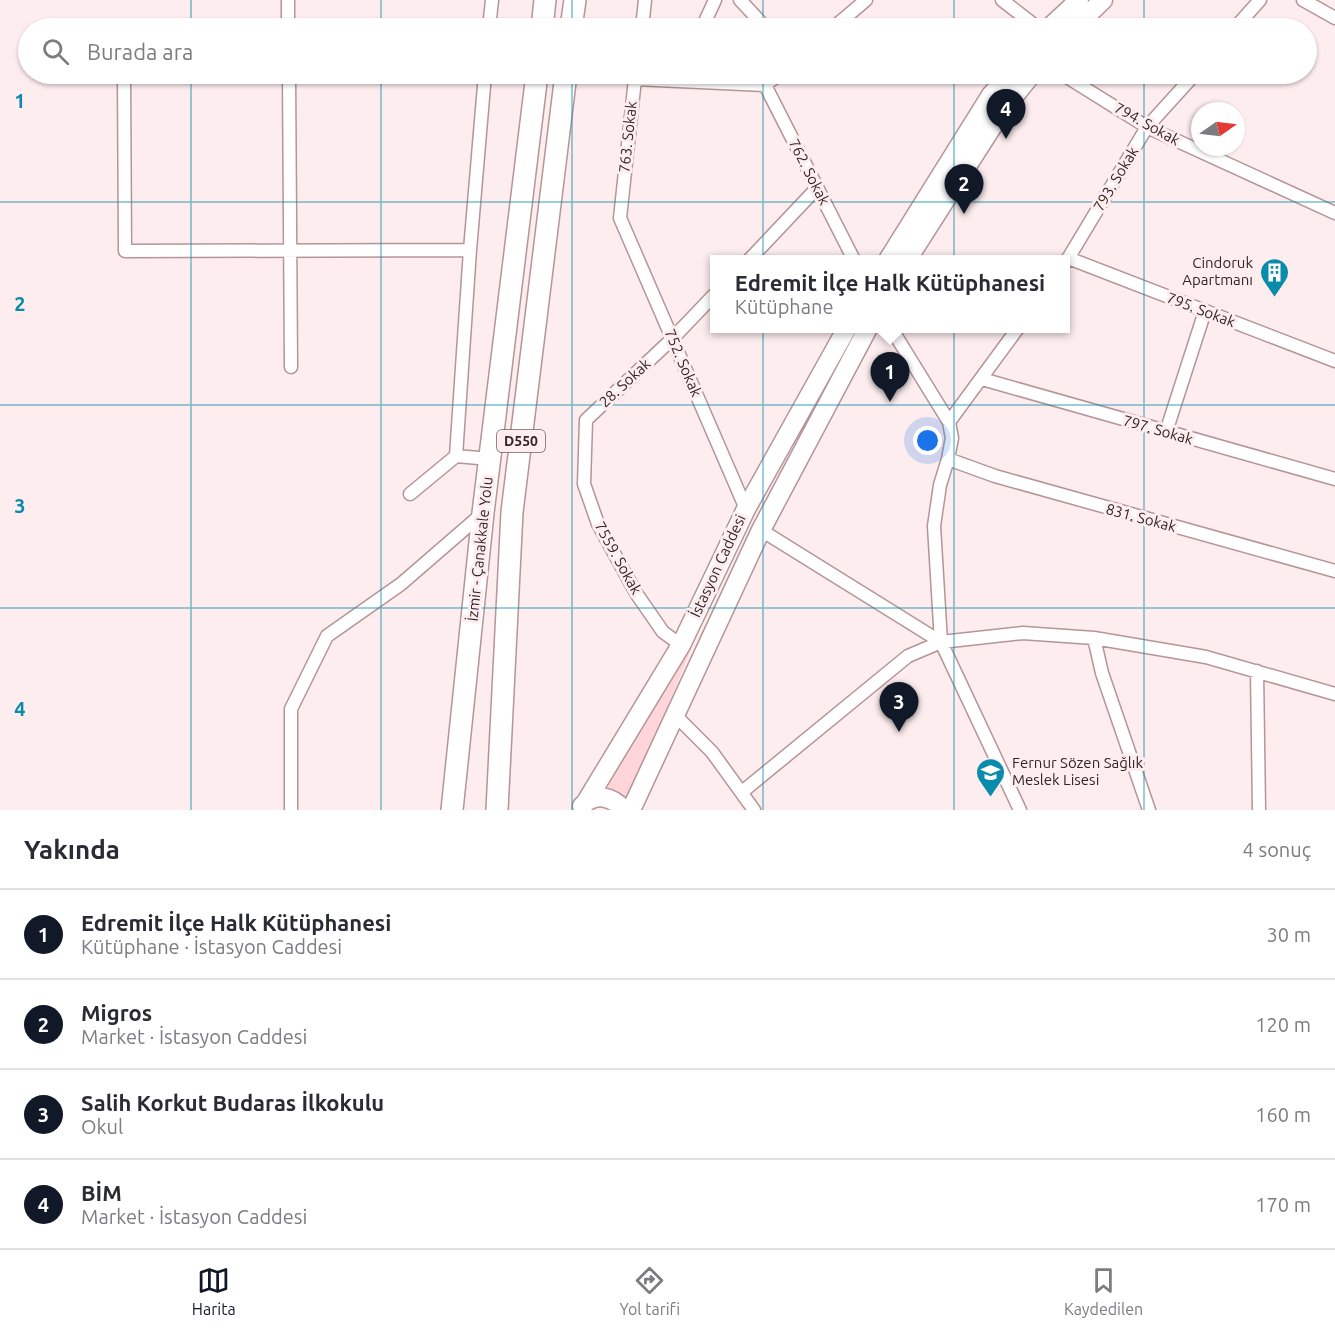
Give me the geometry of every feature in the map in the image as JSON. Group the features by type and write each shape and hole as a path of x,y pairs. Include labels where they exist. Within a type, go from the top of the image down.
{"highway":[{"path":"543,18 545,0"},
{"path":"572,18 575,0"},
{"name":"İzmir - Çanakkale Yolu","path":"452,810 483,513 536,84"},
{"name":"İzmir - Çanakkale Yolu","path":"497,810 512,512 565,84"}],"main road":[{"path":"1060,18 1079,0"},
{"path":"1084,18 1103,0"},
{"path":"891,255 991,95 1001,84"},
{"path":"910,255 1003,110 1024,84"},
{"name":"İstasyon Caddesi","path":"583,806 681,645 746,509 844,333"},
{"name":"İstasyon Caddesi","path":"631,810 761,530 865,333"},
{"name":"İstasyon Caddesi","path":"583,806 594,798 611,799 624,810"}],"street":[{"path":"288,0 288,18"},
{"path":"490,18 492,0"},
{"path":"643,18 645,0"},
{"path":"707,18 715,0"},
{"path":"845,18 866,0"},
{"path":"1002,0 1025,18"},
{"path":"1244,18 1260,0"},
{"path":"1303,0 1335,18"},
{"path":"745,2 758,18"},
{"path":"124,84 125,251 470,250"},
{"path":"288,84 291,366"},
{"path":"456,456 484,84"},
{"name":"763. Sokak","path":"620,218 634,84"},
{"name":"763. Sokak","path":"754,84 765,85"},
{"name":"794. Sokak","path":"1078,84 1147,128 1335,213"},
{"name":"793. Sokak","path":"1070,255 1147,128 1186,84"},
{"name":"762. Sokak","path":"765,85 852,255"},
{"path":"754,255 818,188"},
{"name":"752. Sokak","path":"620,218 746,509"},
{"name":"795. Sokak","path":"1070,261 1335,361"},
{"name":"28. Sokak","path":"586,420 710,300"},
{"path":"1166,432 1205,311"},
{"path":"894,333 949,423 952,438 940,485 934,526 941,642 1020,810"},
{"path":"949,423 1014,333"},
{"name":"797. Sokak","path":"982,379 1335,479"},
{"name":"7559. Sokak","path":"586,420 584,484 598,524 636,593 663,632 681,645"},
{"path":"410,494 456,456 490,459"},
{"name":"831. Sokak","path":"948,459 995,476 1335,571"},
{"path":"291,810 291,709 327,636 401,584 483,513"},
{"path":"761,530 941,642"},
{"path":"742,792 908,656 941,642 1023,633 1094,638 1206,657 1335,694"},
{"path":"1094,638 1102,673 1149,810"},
{"path":"1257,671 1259,810"},
{"path":"675,715 712,752 754,810"}],"shaded area":[{"path":"695,635 630,798 627,800 607,788"}],"place":[{"name":"BİM","path":"1006,139"},
{"name":"Migros","path":"964,214"},
{"name":"Cindoruk Apartmanı","path":"1274,298"},
{"name":"Edremit İlçe Halk Kütüphanesi","path":"890,402"},
{"name":"Salih Korkut Budaras İlkokulu","path":"899,732"},
{"name":"Fernur Sözen Sağlık Meslek Lisesi","path":"991,798"}]}
